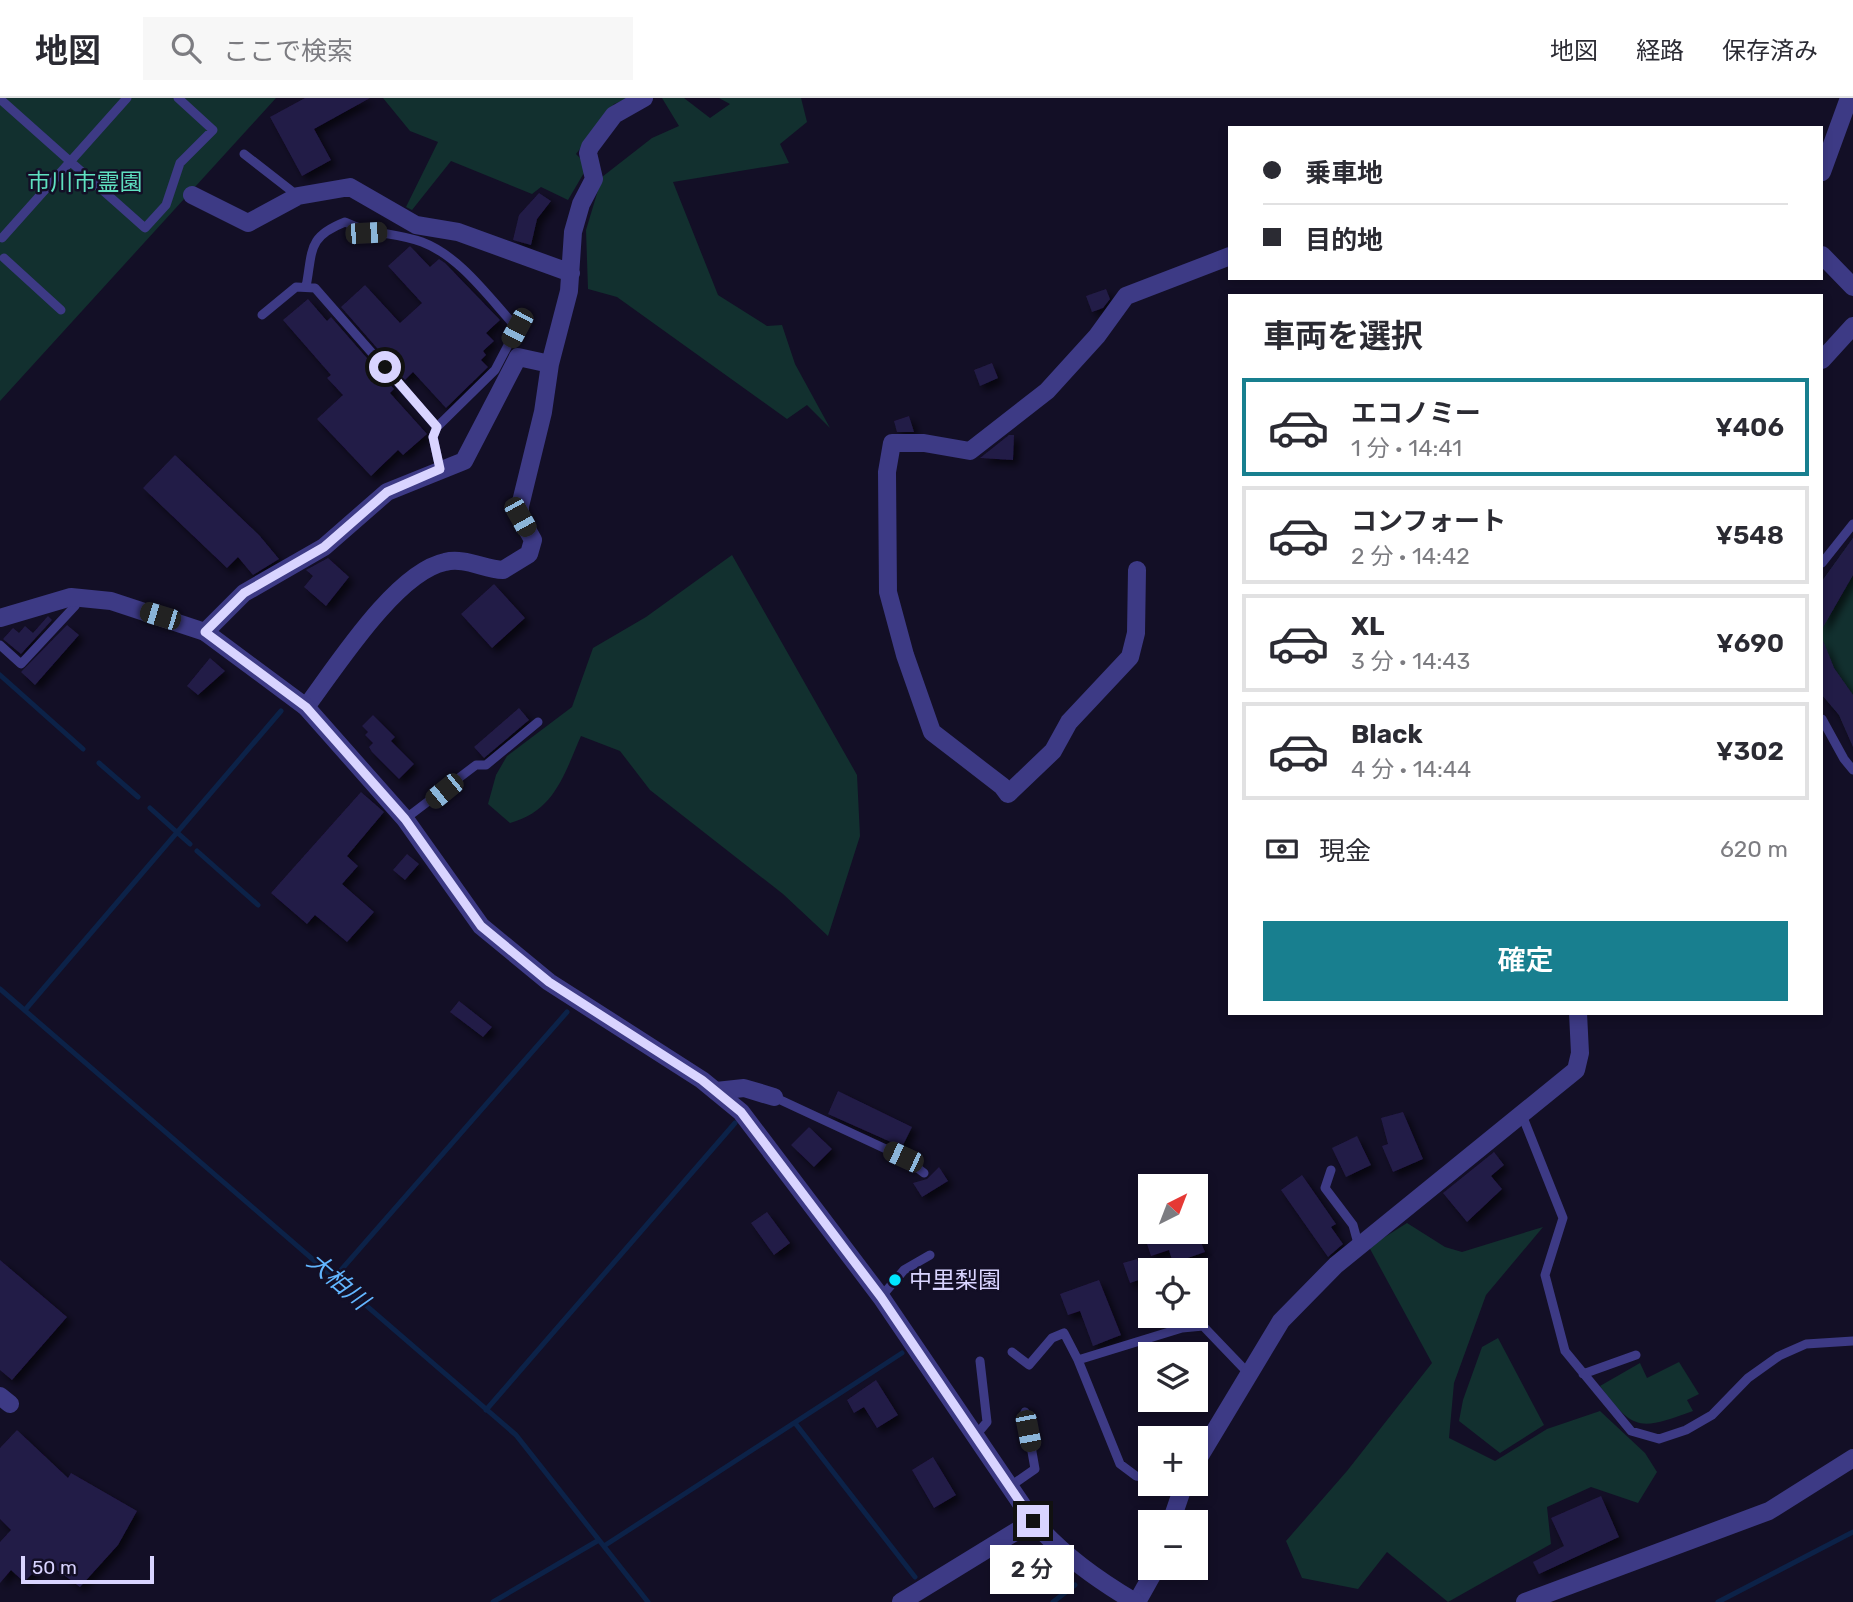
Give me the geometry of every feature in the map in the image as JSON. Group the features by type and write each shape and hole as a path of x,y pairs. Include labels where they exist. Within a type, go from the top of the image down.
{"street":[{"path":"306,707 359,636 422,570 446,561 464,561 503,570 528,554 533,540 520,517 520,506 543,412 550,364 571,273 573,232 581,204 594,179 588,153 614,115 645,98"},
{"path":"1823,169 1849,98"},
{"path":"192,195 248,223 298,196 350,187 416,225 458,232 571,273"},
{"path":"1137,570 1136,633 1130,657 1069,722 1053,751 1008,794 1002,786 932,732 905,655 888,592 887,472 892,443 924,443 970,451 1046,391 1097,336 1126,296 1228,257"},
{"path":"1823,257 1853,287"},
{"path":"1823,358 1853,326"},
{"path":"205,632 244,593 324,547 387,492 464,461 518,356 550,364"},
{"path":"0,618 71,597 111,601 205,632 306,707 405,819 481,926 523,963 716,1091 741,1112 881,1297 1009,1487 1033,1521 1058,1549 1093,1577 1136,1602 1149,1580"},
{"path":"1208,1442 1281,1321 1336,1265 1576,1070 1580,1053 1578,1015"},
{"path":"716,1091 744,1088 774,1097"},
{"path":"1525,1602 1769,1511 1853,1458"},
{"path":"901,1602 1033,1521"}],"lane":[{"path":"61,310 2,259 7,247 1,237 127,98"},
{"path":"0,99 145,228 166,205 180,163 213,130 178,98"},
{"path":"244,154 298,196"},
{"path":"306,287 315,243 324,231 345,222 366,233 389,232 425,243 446,254 517,328 518,356"},
{"path":"262,316 296,287 315,288 437,427"},
{"path":"440,469 433,437 437,427 495,370 517,328"},
{"path":"1823,562 1853,524"},
{"path":"0,645 21,664 75,606 71,597"},
{"path":"1823,721 1853,770"},
{"path":"405,819 476,765 486,765 538,722"},
{"path":"774,1097 903,1157 924,1173"},
{"path":"1522,1115 1563,1218 1545,1275 1565,1351 1631,1431 1659,1439 1686,1430 1712,1415 1748,1378 1779,1356 1806,1344 1853,1340"},
{"path":"1331,1170 1325,1188 1353,1225 1359,1247"},
{"path":"881,1297 904,1270 930,1255"},
{"path":"1078,1360 1182,1328 1203,1326 1249,1374"},
{"path":"1012,1352 1029,1365 1052,1338 1064,1333 1078,1360 1120,1464 1138,1476"},
{"path":"1583,1374 1636,1355"},
{"path":"976,1435 987,1422 980,1361"},
{"path":"1009,1487 1035,1469 1025,1412"}],"green space":[{"name":"市川市霊園","path":"0,98 276,98 0,401"},
{"path":"383,98 629,98 614,104 576,154 588,166 568,200 541,187 532,194 451,161 412,210 406,207 438,142 410,131"},
{"path":"662,98 684,98 710,118 730,104 719,98 801,98 807,122 780,144 789,163 673,182 718,295 767,326 782,325 795,364 830,428 807,405 787,419 617,297 588,289 586,230 602,177 652,138 679,126"},
{"path":"1853,538 1853,746 1839,715 1823,696 1823,580"},
{"path":"732,555 857,775 860,836 828,936 783,894 650,790 620,751 581,736 563,777 538,810 510,823 488,804 496,775 507,756 572,707 593,648 646,617"},
{"path":"1407,1223 1445,1247 1462,1252 1543,1227 1486,1295 1454,1383 1449,1438 1495,1461 1547,1429 1600,1411 1645,1453 1657,1472 1638,1503 1591,1487 1547,1507 1551,1544 1448,1602 1387,1552 1358,1589 1302,1578 1286,1541 1347,1471 1432,1363 1369,1247"},
{"path":"1498,1338 1544,1425 1500,1453 1459,1421 1463,1400 1482,1347"},
{"path":"1679,1362 1699,1394 1687,1400 1693,1411 1661,1422 1649,1424 1630,1419 1600,1386 1640,1363 1647,1378"}],"building":[{"path":"305,98 370,98 314,129 331,160 302,176 270,117"},
{"path":"539,193 551,201 537,219 531,245 513,240 519,215"},
{"path":"410,246 430,267 439,259 445,263 500,320 486,333 494,341 483,351 486,355 481,360 488,367 446,408 413,372 405,380 341,307 365,285 400,323 422,303 388,266"},
{"path":"1106,289 1110,299 1103,308 1092,312 1086,296"},
{"path":"308,299 327,321 331,317 394,389 390,393 427,434 403,455 398,450 371,476 317,419 343,395 327,378 331,375 283,320"},
{"path":"992,363 998,378 980,386 974,370"},
{"path":"909,416 914,432 897,432 894,421"},
{"path":"1009,435 1014,435 1013,460 980,458"},
{"path":"175,455 259,535 279,559 253,575 238,557 227,568 143,488"},
{"path":"1853,538 1853,575 1823,627 1823,580"},
{"path":"328,558 349,577 326,606 304,587 313,576 306,570"},
{"path":"494,584 525,618 492,648 461,614"},
{"path":"48,616 52,620 21,654 3,639 13,628 19,633 25,626 33,633"},
{"path":"67,625 79,635 35,685 21,672"},
{"path":"1823,640 1834,668 1853,695 1853,747 1839,715 1823,696"},
{"path":"210,658 225,671 198,695 187,686"},
{"path":"519,708 529,720 484,758 474,747"},
{"path":"373,715 395,737 391,741 414,764 399,779 369,747 373,743 365,735 368,732 362,726"},
{"path":"361,792 384,812 347,856 358,866 342,884 374,912 347,942 315,915 307,924 271,893"},
{"path":"407,854 419,864 405,880 393,870"},
{"path":"459,1001 492,1027 483,1037 450,1012"},
{"path":"838,1091 912,1127 902,1147 828,1114"},
{"path":"1403,1112 1423,1159 1393,1172 1382,1146 1388,1144 1381,1118"},
{"path":"809,1127 832,1149 814,1167 791,1145"},
{"path":"1357,1136 1371,1165 1346,1177 1332,1148"},
{"path":"1494,1152 1504,1165 1491,1176 1502,1189 1467,1222 1443,1193"},
{"path":"939,1167 948,1181 922,1197 913,1183 927,1179"},
{"path":"1302,1175 1336,1224 1331,1227 1343,1244 1328,1257 1281,1190"},
{"path":"767,1212 790,1243 774,1255 751,1223"},
{"path":"1147,1244 1202,1244 1205,1252 1188,1258 1171,1258 1169,1250 1151,1256"},
{"path":"1137,1259 1138,1280 1130,1283 1123,1263"},
{"path":"0,1260 67,1317 12,1380 0,1370"},
{"path":"1099,1280 1121,1335 1093,1346 1080,1311 1068,1315 1060,1294"},
{"path":"876,1380 898,1415 877,1428 864,1407 854,1413 847,1400"},
{"path":"17,1430 68,1478 71,1473 137,1511 118,1545 80,1587 45,1561 24,1582 11,1570 0,1583 0,1542 11,1530 0,1519 0,1448"},
{"path":"933,1457 956,1495 934,1508 912,1470"},
{"path":"1601,1496 1619,1537 1539,1574 1533,1562 1564,1546 1551,1518"}],"waterway":[{"path":"0,675 83,749"},
{"path":"25,1010 281,711"},
{"path":"99,763 138,797"},
{"path":"150,808 190,844"},
{"path":"197,851 258,905"},
{"name":"大柏川","path":"0,989 516,1435 648,1602"},
{"path":"334,1278 567,1012"},
{"path":"486,1410 735,1123"},
{"path":"604,1546 902,1353"},
{"path":"795,1423 915,1577"},
{"path":"1718,1602 1853,1532"},
{"path":"493,1602 599,1540"},
{"path":"1053,1602 1075,1585"}],"place":[{"name":"中里梨園","path":"895,1280"}],"route":[{"path":"385,367 437,427 433,437 440,469 387,492 324,547 244,593 205,632 306,707 405,819 459,899 481,926 549,982 702,1080 741,1112 881,1297 1033,1521"}]}
